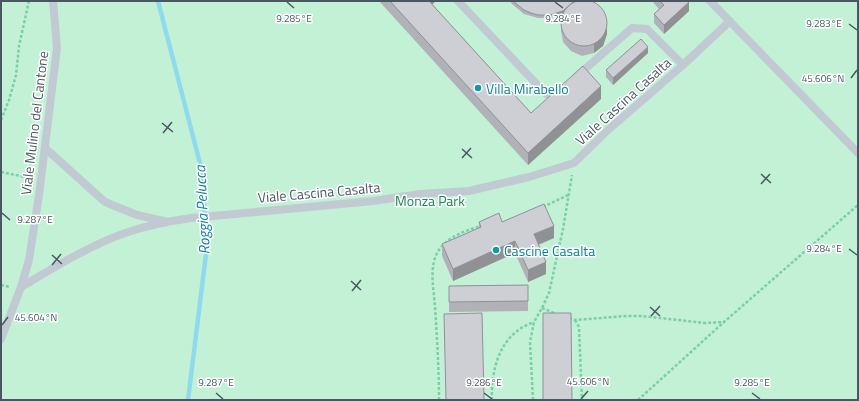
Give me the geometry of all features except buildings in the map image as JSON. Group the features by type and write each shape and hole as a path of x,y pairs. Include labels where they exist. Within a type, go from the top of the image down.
{"lane":[{"name":"Viale Mulino del Cantone","path":"1,339 21,287 29,260 41,180 57,48 53,1"},
{"path":"458,1 546,94 556,95 632,28 647,29 683,65"},
{"path":"710,1 858,153"},
{"name":"Viale Cascina Casalta","path":"21,287 58,265 97,245 128,232 164,222 206,216 373,201 420,194 469,191 529,177 574,163 608,130 683,65 730,21"},
{"name":"Viale Cascina Casalta","path":"45,148 105,202 137,215 164,222"}],"path":[{"path":"1,120 9,100 16,75 19,46 29,1"},
{"path":"533,400 530,342 534,322 542,308 552,279 563,229 574,163"},
{"path":"1,172 41,180"},
{"path":"543,208 568,195"},
{"path":"638,400 724,322 858,205"},
{"path":"439,400 438,344 433,271 435,257 442,246 455,236 469,229 485,225"},
{"path":"542,308 560,316"},
{"path":"567,318 575,320 642,316 705,323 724,322"},
{"path":"575,320 579,327 582,400"},
{"path":"492,400 497,359 506,343 519,330 534,322"}],"green space":[{"name":"Monza Park","path":"1,1 858,1 858,400 1,400"}],"waterway":[{"name":"Roggia Pelucca","path":"158,1 203,175 206,254 188,400"}],"place":[{"name":"Villa Mirabello","path":"478,88"},
{"name":"Cascine Casalta","path":"496,250"}]}
